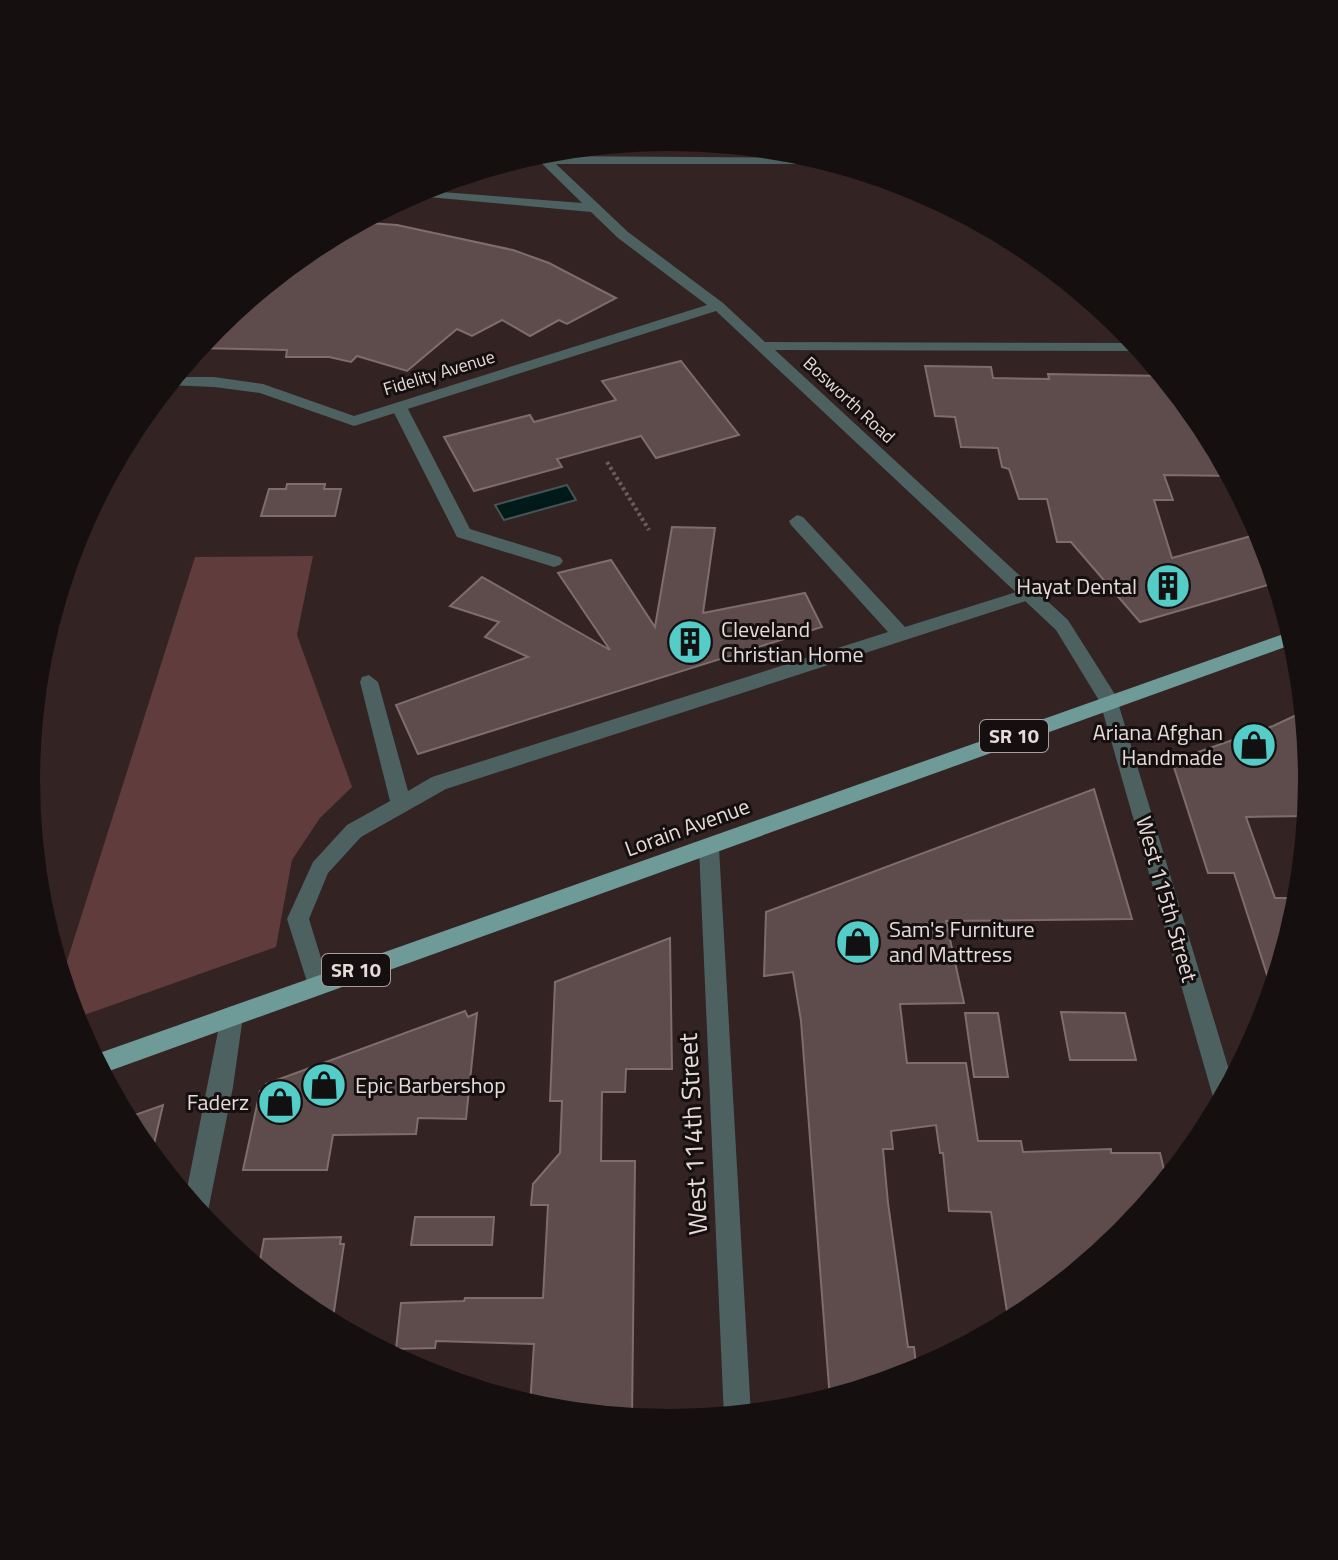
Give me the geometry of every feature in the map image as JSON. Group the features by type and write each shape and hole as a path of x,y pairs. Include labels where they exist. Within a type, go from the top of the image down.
{"main road":[{"name":"Lorain Avenue","path":"107,1061 1282,641"}],"street":[{"path":"582,157 779,161"},
{"name":"Bosworth Road","path":"548,163 623,235 718,306 1062,625 1109,701"},
{"path":"438,195 592,208"},
{"name":"Fidelity Avenue","path":"183,381 263,389 354,421 718,306"},
{"path":"761,346 1125,347"},
{"path":"399,407 463,533 554,561"},
{"path":"797,521 901,635"},
{"path":"318,984 298,919 320,868 354,831 401,804 453,778 1029,594"},
{"path":"369,682 401,804"},
{"name":"West 115th Street","path":"1109,701 1221,1082"},
{"name":"West 114th Street","path":"709,848 736,1405"},
{"path":"198,1197 232,1016"}],"path":[{"path":"607,462 649,530"}],"shaded area":[{"path":"313,556 297,635 352,787 320,818 292,860 276,947 86,1015 67,962 195,557"}],"water":[{"path":"567,485 576,500 504,520 495,505"}],"building":[{"path":"377,224 397,225 513,250 549,263 616,298 567,324 559,320 530,336 502,320 472,336 457,329 407,371 357,356 351,362 329,357 286,357 287,350 212,348 286,281"},
{"path":"681,361 739,435 656,458 641,436 557,459 562,467 474,491 444,437 530,415 534,422 616,400 602,381"},
{"path":"925,366 991,367 993,378 1049,379 1048,374 1151,376 1192,431 1219,476 1164,475 1173,500 1154,500 1172,558 1249,537 1267,585 1140,622 1071,542 1057,542 1047,499 1019,499 1009,469 1002,467 998,448 961,447 955,417 935,416"},
{"path":"287,484 325,484 324,489 341,489 335,516 261,516 269,489 286,489"},
{"name":"Cleveland Christian Home","path":"672,527 715,528 703,613 805,593 822,627 418,754 396,705 528,657 485,637 499,622 450,606 482,577 610,650 558,573 611,560 655,627"},
{"path":"1295,716 1298,780 1297,816 1246,817 1275,898 1287,898 1267,975 1234,873 1208,873 1172,761"},
{"path":"1094,789 1132,919 946,921 964,1003 900,1004 907,1063 966,1063 978,1141 1021,1141 1023,1152 1111,1149 1111,1153 1160,1153 1164,1168 1114,1225 1084,1253 1007,1310 991,1212 949,1211 943,1153 940,1153 936,1125 891,1131 893,1149 883,1149 888,1203 908,1347 914,1347 915,1359 829,1389 801,1021 793,972 764,976 766,912"},
{"path":"670,938 672,1069 626,1069 625,1092 602,1092 601,1161 635,1161 632,1408 531,1394 534,1344 436,1341 435,1348 396,1346 401,1303 464,1301 465,1298 543,1298 548,1205 531,1205 533,1184 560,1153 562,1101 550,1101 555,982"},
{"path":"465,1011 468,1017 477,1013 466,1119 418,1118 416,1134 333,1135 327,1170 243,1170 260,1091 266,1089 266,1084"},
{"path":"1061,1012 1125,1013 1136,1060 1070,1060"},
{"path":"965,1013 998,1013 1008,1077 974,1077"},
{"path":"163,1105 155,1141 146,1129 137,1114"},
{"path":"415,1217 494,1217 492,1245 411,1245"},
{"path":"341,1237 340,1244 344,1244 334,1312 260,1258 264,1239"}],"place":[{"name":"Hayat Dental","path":"1168,586"},
{"name":"Cleveland Christian Home","path":"690,642"},
{"name":"Ariana Afghan Handmade","path":"1254,745"},
{"name":"Sam's Furniture and Mattress","path":"858,942"},
{"name":"Epic Barbershop","path":"324,1085"},
{"name":"Faderz","path":"280,1102"}]}
